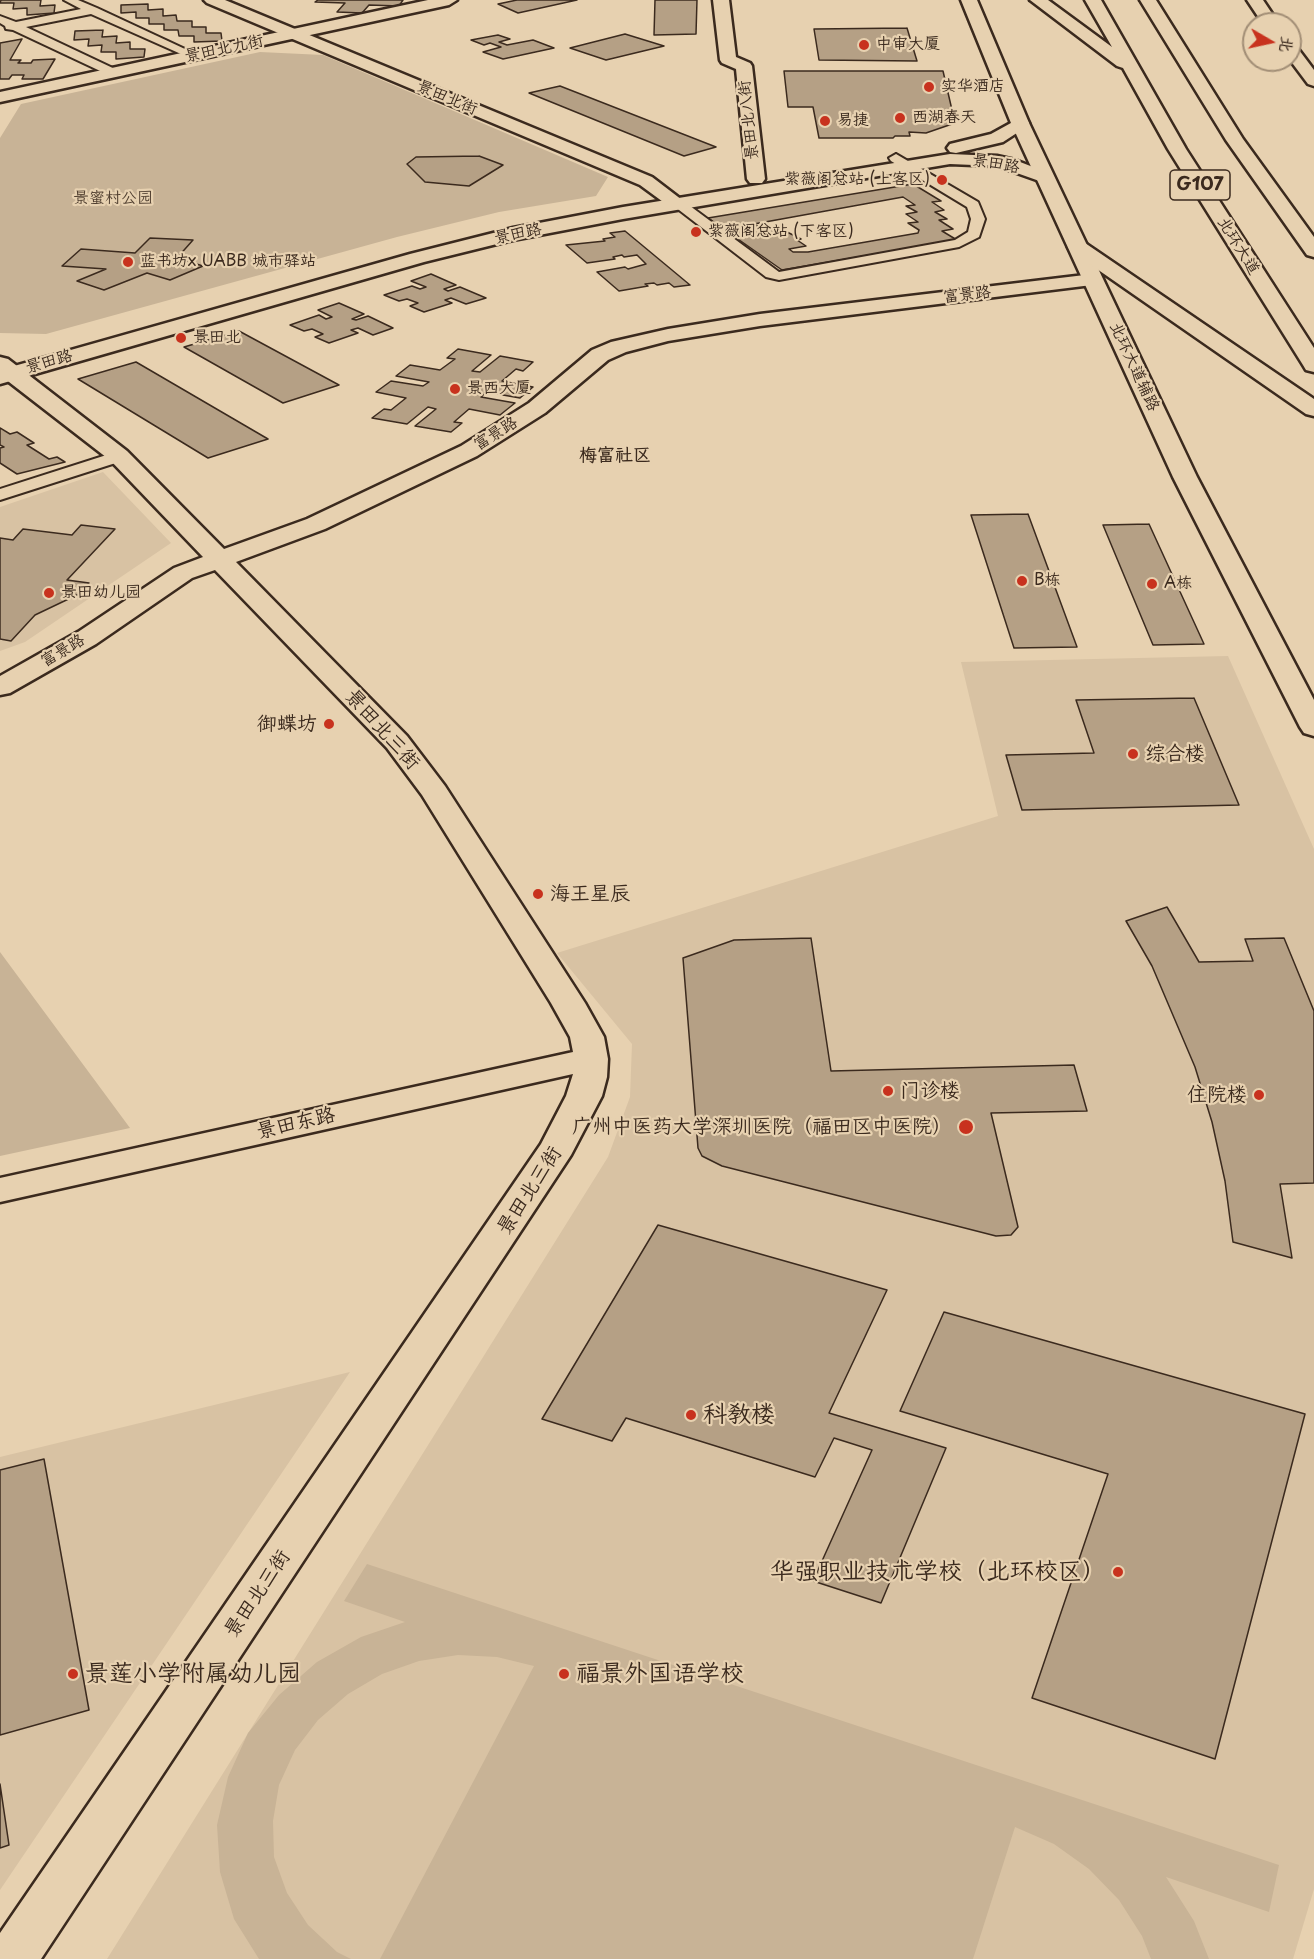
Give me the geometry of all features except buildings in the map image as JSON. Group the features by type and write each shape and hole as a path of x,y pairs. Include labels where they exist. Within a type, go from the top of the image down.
{"main road":[{"name":"景田北街","path":"212,0 634,176 672,198"},
{"name":"景田北九街","path":"0,97 449,0"},
{"name":"景田北八街","path":"721,0 728,60 744,66 756,179"},
{"name":"北环大道辅路","path":"969,0 1020,123 1185,477 1314,727"},
{"path":"1038,0 1131,68"},
{"name":"北环大道","path":"1093,0 1177,149 1314,365"},
{"name":"G107","path":"1148,0 1235,140 1314,251"},
{"path":"1302,65 1314,81"},
{"name":"景田路","path":"672,198 902,161 989,141 1010,133 1020,123"},
{"name":"景田路","path":"3,369 440,252 756,179 902,161 950,159 981,159 1015,165 1045,178"},
{"path":"1078,247 1314,409"},
{"name":"富景路","path":"0,687 87,638 183,573 316,524 459,456 537,408 600,355 619,347 668,335 760,320 1093,280"},
{"name":"景田北三街","path":"3,369 119,456 397,742 435,792 578,1020 587,1037 591,1059 590,1077 584,1096 558,1147 12,1959"},
{"name":"景田东路","path":"0,1190 591,1059"}],"lane":[{"path":"69,0 194,56"},
{"path":"0,28 93,10"},
{"path":"0,19 113,73"},
{"path":"672,198 771,274 779,276 958,243 974,234 978,219 973,205 902,161"},
{"path":"0,495 119,456"}],"shaded area":[{"name":"景田幼儿园","path":"103,472 171,543 25,642 0,651 0,507"},
{"path":"1228,656 1314,849 1314,1889 1293,1959 107,1959 608,1157 630,1097 632,1044 557,953 998,816 961,662"},
{"name":"景莲小学附属幼儿园","path":"350,1372 0,1890 0,1457"}],"green space":[{"name":"景蜜村公园","path":"260,52 323,55 608,177 596,196 499,212 397,237 46,334 0,333 0,138 21,104"},
{"path":"0,952 130,1128 0,1156"},
{"name":"福景外国语学校","path":"367,1564 1279,1865 1269,1912 1166,1877 1194,1921 1209,1959 1151,1959 1142,1936 1119,1900 1089,1869 1054,1844 1015,1827 973,1959 380,1959 534,1666 497,1657 458,1655 419,1661 382,1674 348,1694 318,1720 295,1750 279,1785 273,1821 274,1857 287,1893 308,1925 337,1952 351,1959 259,1959 234,1919 220,1872 217,1825 228,1777 248,1733 279,1695 317,1662 361,1637 405,1622 344,1601"}],"place":[{"name":"中审大厦","path":"864,45"},
{"name":"实华酒店","path":"929,87"},
{"name":"西湖春天","path":"900,118"},
{"name":"易捷","path":"825,121"},
{"name":"紫薇阁总站 (上客区)","path":"942,180"},
{"name":"紫薇阁总站 (下客区)","path":"696,232"},
{"name":"蓝书坊x UABB 城市驿站","path":"128,262"},
{"name":"景田北","path":"181,338"},
{"name":"景西大厦","path":"455,389"},
{"name":"B栋","path":"1022,581"},
{"name":"A栋","path":"1152,584"},
{"name":"景田幼儿园","path":"49,593"},
{"name":"御蝶坊","path":"329,724"},
{"name":"综合楼","path":"1133,754"},
{"name":"海王星辰","path":"538,894"},
{"name":"门诊楼","path":"888,1091"},
{"name":"住院楼","path":"1259,1095"},
{"name":"广州中医药大学深圳医院（福田区中医院）","path":"966,1127"},
{"name":"科教楼","path":"691,1415"},
{"name":"华强职业技术学校（北环校区）","path":"1118,1572"},
{"name":"景莲小学附属幼儿园","path":"73,1674"},
{"name":"福景外国语学校","path":"564,1674"}],"district":[{"name":"梅富社区","path":"615,456"}]}
